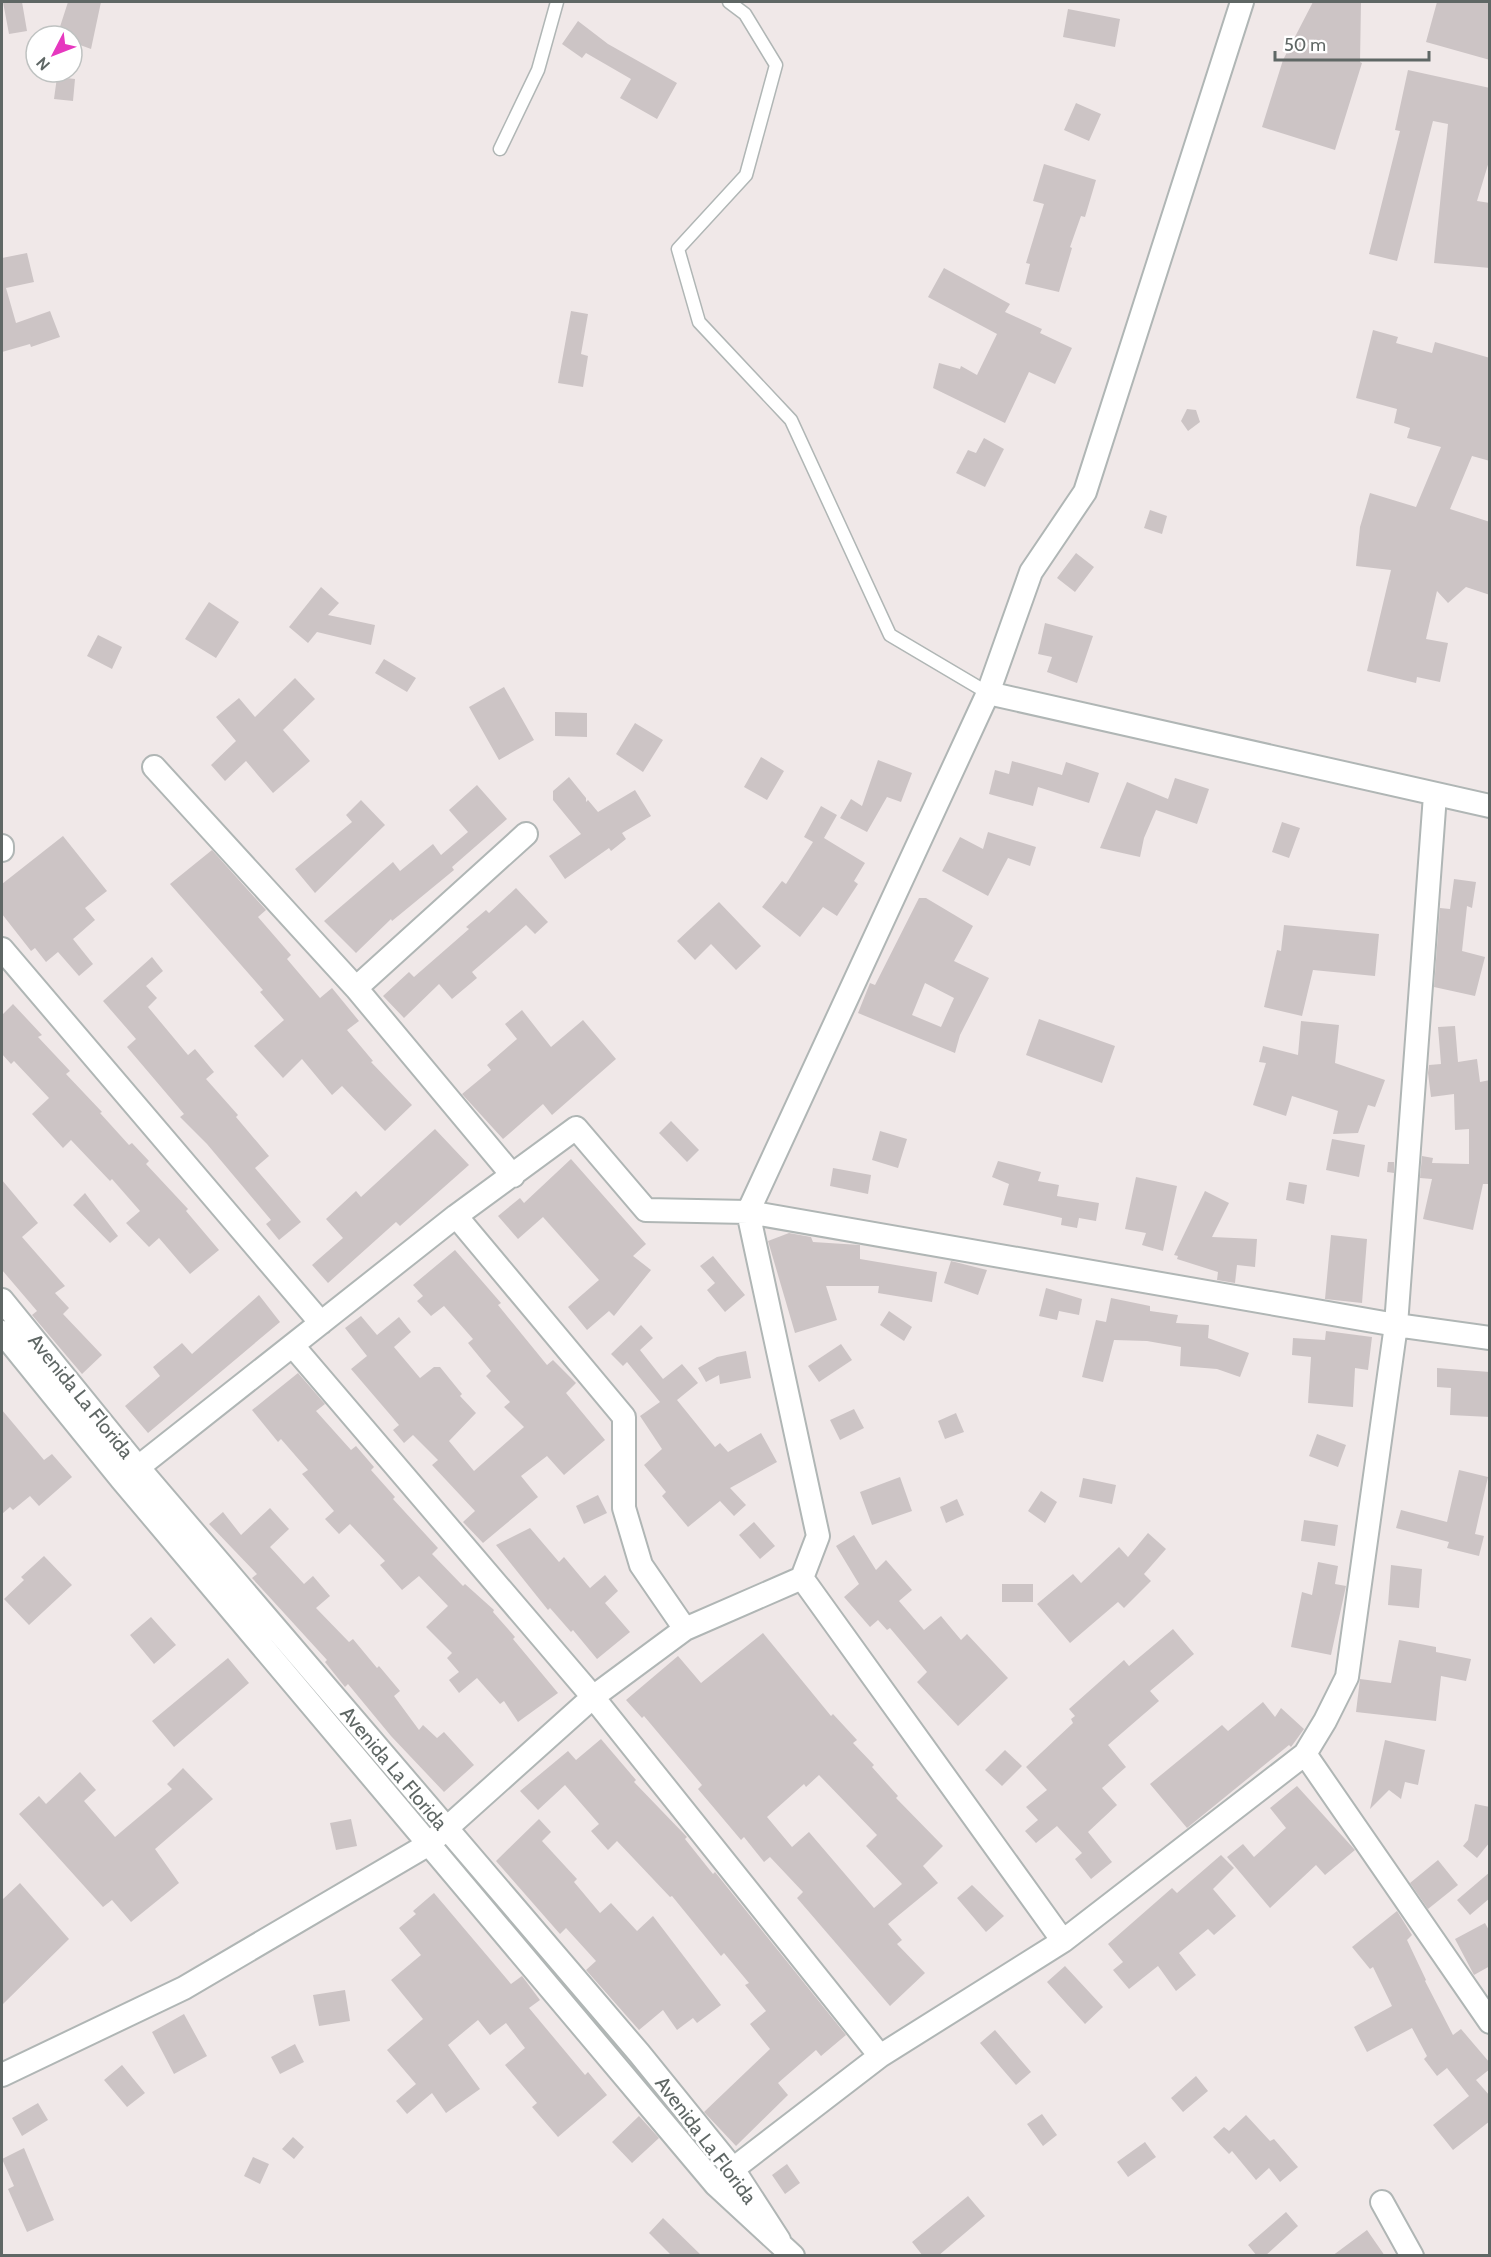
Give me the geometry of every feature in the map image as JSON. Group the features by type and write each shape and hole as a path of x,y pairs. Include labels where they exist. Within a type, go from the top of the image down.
{"street":[{"path":"2,2075 184,1988 429,1844 445,1827 593,1697 685,1629 802,1578 818,1536 748,1212 988,693 1031,572 1085,492 1242,2"},
{"path":"988,693 1490,806"},
{"path":"154,767 356,988 513,1176"},
{"path":"716,2185 733,2169 880,2056 1063,1941 1305,1754 1325,1721 1347,1677 1396,1325 1435,795"},
{"path":"356,988 526,834"},
{"path":"2,949 321,1323"},
{"path":"130,1473 456,1216 576,1128 646,1210 748,1212 1396,1325 1490,1338"},
{"path":"456,1216 624,1417 624,1508 641,1565 685,1629"},
{"name":"Avenida La Florida","path":"2,1300 130,1473 445,1827 639,2053 733,2169 786,2248"},
{"path":"2,1332 130,1473 429,1844 716,2185 786,2248"},
{"path":"293,1346 593,1697 880,2056"},
{"path":"802,1578 1063,1941"},
{"path":"1305,1754 1490,2022"},
{"path":"1382,2202 1412,2256"}],"lane":[{"path":"500,148 538,69 557,2"},
{"path":"729,2 745,14 776,65 746,175 678,249 699,322 791,420 890,635 988,693"}],"building":[{"path":"3,2 22,2 26,24 24,32 9,34"},
{"path":"68,2 101,2 91,49 84,46 84,24 61,24"},
{"path":"1313,2 1361,2 1360,62 1362,63 1335,150 1262,127 1283,60"},
{"path":"1437,2 1490,2 1490,60 1426,42"},
{"path":"1068,9 1120,19 1115,47 1063,37"},
{"path":"578,21 608,44 677,83 657,119 620,98 631,79 586,53 582,58 562,44"},
{"path":"1408,70 1490,88 1490,158 1477,201 1490,203 1490,268 1434,263 1448,124 1433,121 1397,261 1369,254 1400,131 1395,130"},
{"path":"56,84 75,84 73,101 54,99"},
{"path":"1076,103 1101,114 1089,141 1064,130"},
{"path":"1044,164 1096,180 1085,217 1081,216 1070,247 1072,248 1059,292 1025,284 1030,264 1026,263 1044,204 1033,201"},
{"path":"27,253 34,282 6,288 16,323 50,311 60,337 31,347 30,344 2,352 2,258"},
{"path":"944,268 1010,304 1005,312 1042,329 1040,333 1072,348 1055,384 1029,372 1005,423 933,388 939,363 960,369 961,366 977,375 997,334 928,297"},
{"path":"571,311 588,314 581,354 588,356 583,387 558,383"},
{"path":"1373,330 1398,337 1396,343 1432,353 1435,342 1490,358 1490,461 1472,456 1450,509 1490,522 1490,595 1466,587 1448,603 1437,591 1426,639 1448,643 1440,682 1417,677 1416,683 1367,671 1391,570 1356,566 1360,527 1370,493 1416,507 1441,447 1407,438 1410,428 1394,423 1397,409 1356,398"},
{"path":"1187,409 1196,410 1200,422 1188,431 1181,421"},
{"path":"984,438 1004,449 985,487 956,473 968,450 976,453"},
{"path":"1150,510 1167,516 1162,534 1144,528"},
{"path":"1076,553 1094,567 1075,592 1057,578"},
{"path":"321,587 339,603 328,615 375,625 371,645 317,632 308,643 289,627"},
{"path":"209,602 239,622 216,658 185,639"},
{"path":"1045,623 1093,636 1077,683 1047,672 1052,657 1038,654"},
{"path":"98,635 122,647 112,669 87,656"},
{"path":"384,659 416,678 407,692 375,673"},
{"path":"295,678 315,699 283,730 310,761 273,793 246,761 225,781 211,765 236,741 216,717 239,698 255,717"},
{"path":"504,687 534,740 499,760 469,707"},
{"path":"555,712 587,713 587,737 555,736"},
{"path":"635,723 663,740 643,772 616,754"},
{"path":"761,757 784,771 767,800 744,787"},
{"path":"878,760 912,773 901,802 887,797 867,832 840,818 851,799 862,806"},
{"path":"1012,761 1062,775 1066,762 1099,773 1089,803 1038,787 1033,806 989,794 995,770 1009,774"},
{"path":"569,777 586,798 586,802 588,800 598,812 635,790 651,816 622,833 626,839 611,851 609,848 565,879 549,856 581,834 553,800 553,791"},
{"path":"1175,778 1209,789 1197,824 1156,810 1144,838 1140,857 1100,848 1127,782 1168,799"},
{"path":"477,785 507,819 452,867 454,870 392,921 391,919 356,953 324,921 393,862 400,871 433,844 441,855 468,832 449,810"},
{"path":"361,800 385,825 315,893 295,869 352,822 346,815"},
{"path":"821,806 837,815 824,838 865,863 854,881 858,884 837,916 823,907 800,937 762,907 782,881 786,884 813,842 804,837"},
{"path":"1282,822 1300,828 1289,858 1272,852"},
{"path":"988,832 1036,847 1030,866 1008,858 988,896 942,871 960,837 983,849"},
{"path":"63,836 107,891 85,908 95,920 73,939 93,964 79,976 58,952 46,962 35,948 31,951 2,914 2,884"},
{"path":"212,850 266,910 258,917 291,955 287,959 320,998 332,988 359,1021 347,1030 373,1061 371,1062 412,1105 385,1131 342,1086 332,1095 302,1059 283,1078 254,1046 284,1020 260,992 263,990 170,884"},
{"path":"1454,879 1476,882 1472,908 1467,906 1462,951 1485,957 1475,996 1434,987 1440,908 1450,909"},
{"path":"516,888 548,922 535,934 526,925 472,972 477,978 452,999 439,984 404,1018 383,996 409,972 414,977 469,929 466,927 486,910 489,913"},
{"path":"919,898 926,898 973,926 954,961 989,978 960,1035 955,1053 858,1013 870,983 875,985","holes":["925,983 954,998 941,1027 912,1015"]},
{"path":"719,902 761,946 736,970 711,944 695,960 677,941"},
{"path":"1284,925 1379,934 1375,976 1313,970 1302,1016 1264,1007 1277,950 1281,951"},
{"path":"152,957 163,971 146,986 157,998 148,1007 188,1055 195,1049 214,1072 206,1079 238,1115 236,1117 269,1156 255,1168 301,1222 279,1240 266,1224 271,1220 207,1144 180,1117 184,1114 127,1047 136,1039 103,1001"},
{"path":"13,1004 42,1035 38,1037 70,1071 66,1074 129,1145 132,1143 149,1161 146,1164 188,1209 186,1211 219,1250 190,1274 159,1238 149,1247 126,1223 140,1211 112,1179 110,1181 71,1140 63,1148 32,1114 49,1098 14,1061 11,1064 2,1054 2,1015"},
{"path":"522,1010 551,1047 583,1020 616,1059 552,1115 543,1104 503,1139 462,1094 491,1070 487,1065 517,1039 505,1024"},
{"path":"1039,1019 1115,1046 1102,1083 1026,1055"},
{"path":"1301,1021 1339,1025 1335,1063 1385,1080 1375,1107 1368,1105 1358,1133 1333,1134 1338,1111 1292,1096 1286,1116 1253,1105 1266,1063 1259,1062 1263,1046 1298,1055"},
{"path":"1455,1026 1458,1062 1477,1059 1480,1082 1490,1080 1490,1184 1483,1184 1473,1230 1423,1219 1432,1179 1420,1178 1422,1156 1433,1158 1432,1163 1469,1164 1469,1129 1455,1130 1454,1094 1431,1097 1428,1073 1429,1065 1441,1064 1438,1027"},
{"path":"671,1121 699,1150 687,1162 659,1133"},
{"path":"435,1129 469,1165 400,1226 396,1222 328,1283 312,1265 343,1238 326,1219 356,1191 361,1197"},
{"path":"880,1131 907,1139 898,1168 872,1160"},
{"path":"1332,1139 1365,1145 1359,1177 1326,1170"},
{"path":"571,1159 646,1244 633,1256 651,1270 614,1316 609,1311 587,1330 568,1307 599,1280 543,1217 518,1239 498,1216 520,1198 524,1203"},
{"path":"998,1161 1041,1172 1038,1181 1059,1185 1057,1196 1099,1203 1096,1221 1079,1218 1077,1228 1061,1225 1062,1218 1003,1205 1009,1184 992,1177"},
{"path":"1388,1162 1394,1162 1394,1173 1387,1172"},
{"path":"833,1168 871,1175 868,1194 830,1186"},
{"path":"1136,1177 1177,1186 1163,1251 1142,1245 1146,1233 1125,1229"},
{"path":"2,1180 38,1223 22,1237 65,1286 55,1293 69,1308 63,1314 102,1355 82,1374 32,1315 37,1311 2,1270"},
{"path":"1289,1182 1307,1185 1304,1204 1286,1200"},
{"path":"1205,1191 1229,1203 1212,1237 1257,1239 1255,1267 1237,1265 1235,1283 1217,1280 1218,1272 1177,1259 1178,1256 1174,1255"},
{"path":"85,1193 118,1236 110,1243 73,1205"},
{"path":"789,1233 811,1237 813,1242 860,1245 860,1259 937,1272 932,1302 878,1293 879,1286 826,1286 837,1320 795,1333 768,1241"},
{"path":"1331,1235 1367,1239 1362,1303 1325,1299"},
{"path":"455,1250 501,1303 498,1305 547,1365 553,1360 576,1383 566,1393 605,1440 564,1475 547,1456 521,1476 538,1497 483,1543 463,1522 475,1511 432,1465 438,1460 413,1435 404,1443 393,1430 399,1425 351,1369 367,1356 345,1328 361,1316 377,1335 399,1317 411,1332 394,1347 420,1378 434,1367 440,1367 462,1394 460,1396 476,1413 449,1441 474,1471 524,1427 504,1407 510,1402 486,1376 491,1371 468,1343 473,1339 444,1306 431,1316 417,1301 423,1296 413,1285"},
{"path":"713,1256 745,1295 725,1312 707,1290 715,1283 700,1266"},
{"path":"951,1261 987,1270 978,1295 944,1283"},
{"path":"1046,1288 1082,1299 1079,1315 1059,1311 1057,1320 1039,1316"},
{"path":"259,1295 280,1322 148,1433 125,1406 160,1376 153,1367 182,1343 192,1354"},
{"path":"1111,1298 1150,1306 1150,1311 1178,1315 1176,1323 1209,1325 1208,1338 1249,1353 1240,1377 1217,1369 1180,1366 1181,1347 1147,1341 1114,1340 1103,1382 1082,1377 1096,1320 1106,1322"},
{"path":"889,1311 912,1327 904,1341 880,1325"},
{"path":"641,1325 653,1338 640,1350 663,1379 682,1364 698,1383 677,1400 715,1447 720,1443 728,1452 761,1433 777,1462 730,1488 746,1505 734,1516 720,1501 688,1527 662,1496 666,1492 644,1465 662,1449 640,1416 660,1402 627,1362 623,1366 611,1354"},
{"path":"1326,1331 1372,1337 1368,1370 1355,1368 1353,1407 1308,1403 1311,1357 1292,1355 1293,1338 1325,1340"},
{"path":"841,1344 852,1360 819,1382 808,1366"},
{"path":"746,1351 751,1378 720,1384 719,1375 706,1382 698,1368 717,1357"},
{"path":"1437,1368 1490,1372 1490,1417 1450,1415 1451,1388 1437,1387"},
{"path":"298,1373 325,1404 316,1411 351,1450 356,1446 374,1467 371,1470 395,1497 393,1499 438,1548 432,1554 463,1586 465,1584 494,1610 493,1612 515,1637 513,1639 558,1693 518,1722 504,1701 500,1704 477,1678 459,1693 449,1680 459,1672 447,1658 452,1653 426,1627 448,1606 419,1576 402,1590 380,1565 385,1561 350,1524 339,1534 325,1519 334,1511 302,1474 308,1470 281,1439 278,1442 252,1410"},
{"path":"854,1409 864,1428 840,1440 830,1420"},
{"path":"2,1410 44,1460 52,1454 72,1477 39,1506 30,1496 13,1510 10,1507 2,1514"},
{"path":"956,1413 964,1432 945,1439 938,1421"},
{"path":"1317,1434 1346,1445 1338,1467 1309,1456"},
{"path":"1459,1470 1488,1477 1475,1534 1484,1536 1479,1556 1447,1548 1449,1542 1396,1528 1401,1510 1447,1522"},
{"path":"900,1477 912,1511 872,1525 860,1492"},
{"path":"1083,1478 1116,1485 1112,1504 1079,1497"},
{"path":"1041,1491 1057,1502 1045,1523 1028,1511"},
{"path":"598,1495 607,1513 584,1524 576,1506"},
{"path":"957,1499 964,1515 946,1523 940,1507"},
{"path":"270,1508 289,1529 270,1547 304,1584 313,1576 330,1596 316,1608 349,1642 353,1639 377,1668 379,1666 400,1691 394,1696 419,1730 423,1725 437,1738 444,1732 474,1765 444,1792 391,1736 348,1684 345,1687 325,1662 327,1660 252,1578 257,1574 209,1524 223,1512 241,1535"},
{"path":"1304,1520 1338,1525 1335,1546 1301,1541"},
{"path":"754,1522 775,1546 760,1559 739,1535"},
{"path":"530,1528 559,1562 564,1557 590,1588 605,1575 618,1591 605,1603 630,1632 597,1659 573,1630 571,1632 550,1608 548,1610 496,1545"},
{"path":"1148,1533 1166,1549 1144,1574 1151,1581 1124,1608 1118,1602 1070,1643 1037,1604 1073,1574 1081,1583 1119,1547 1128,1557"},
{"path":"854,1535 876,1570 886,1560 912,1590 899,1601 924,1630 941,1616 961,1640 967,1634 1008,1678 958,1726 917,1682 927,1672 890,1628 887,1630 878,1620 870,1627 844,1597 859,1584 836,1546"},
{"path":"44,1556 72,1585 29,1625 4,1599 24,1580 21,1577"},
{"path":"1318,1562 1338,1566 1335,1584 1346,1586 1331,1655 1291,1647 1302,1592 1312,1595"},
{"path":"1391,1565 1422,1569 1419,1608 1388,1605"},
{"path":"1002,1584 1033,1584 1033,1602 1002,1602"},
{"path":"151,1617 176,1645 154,1664 130,1635"},
{"path":"1173,1629 1194,1654 1150,1691 1159,1701 1108,1745 1126,1767 1102,1788 1117,1805 1088,1832 1112,1862 1091,1879 1075,1859 1082,1853 1057,1826 1036,1843 1025,1831 1038,1820 1026,1807 1047,1790 1026,1767 1073,1723 1071,1719 1075,1716 1069,1709 1124,1660 1129,1666"},
{"path":"763,1633 831,1716 833,1714 857,1740 853,1743 874,1765 872,1767 898,1796 896,1798 943,1846 923,1866 938,1883 888,1924 902,1940 897,1944 925,1973 890,2006 797,1898 803,1892 770,1857 764,1862 744,1837 741,1840 698,1789 702,1785 644,1716 642,1718 626,1700 678,1656 701,1683","holes":["819,1775 877,1835 866,1846 902,1884 874,1908 809,1832 792,1847 767,1817 804,1784 806,1787"]},
{"path":"1399,1640 1436,1647 1436,1652 1471,1659 1466,1681 1441,1676 1436,1721 1356,1712 1360,1679 1391,1683"},
{"path":"228,1658 249,1683 174,1747 152,1721"},
{"path":"1263,1702 1275,1717 1281,1708 1304,1729 1291,1747 1289,1745 1187,1828 1150,1784 1222,1725 1228,1731"},
{"path":"601,1739 636,1780 634,1782 687,1837 685,1839 713,1874 715,1872 846,2035 821,2056 816,2050 778,2083 788,2095 736,2146 704,2112 770,2049 750,2024 766,2011 745,1985 749,1983 724,1953 721,1956 672,1896 670,1897 617,1841 608,1850 591,1831 599,1824 565,1785 538,1810 520,1791 568,1751 576,1760"},
{"path":"1385,1740 1425,1750 1418,1785 1405,1782 1401,1799 1389,1790 1370,1809"},
{"path":"1005,1750 1022,1766 1002,1786 985,1770"},
{"path":"183,1768 213,1799 155,1849 179,1883 131,1922 112,1900 103,1907 19,1814 39,1796 46,1804 80,1772 96,1790 84,1801 115,1837 172,1789 167,1784"},
{"path":"1297,1786 1355,1850 1325,1875 1316,1865 1270,1908 1227,1857 1243,1844 1254,1857 1286,1828 1270,1808"},
{"path":"1475,1804 1490,1807 1490,1842 1477,1858 1463,1846 1468,1840"},
{"path":"351,1819 357,1846 336,1850 330,1823"},
{"path":"539,1819 551,1832 542,1841 577,1879 574,1882 600,1913 611,1903 637,1931 653,1916 721,2005 697,2023 693,2018 677,2030 663,2010 639,2030 586,1970 596,1961 566,1928 560,1934 496,1861"},
{"path":"1221,1855 1234,1868 1213,1889 1236,1916 1214,1935 1208,1929 1179,1953 1196,1975 1176,1991 1158,1966 1129,1989 1113,1970 1123,1962 1108,1944 1172,1888 1177,1893"},
{"path":"1438,1860 1458,1885 1428,1909 1410,1883"},
{"path":"1490,1872 1490,1898 1470,1915 1457,1900"},
{"path":"20,1883 69,1939 2,2005 2,1900"},
{"path":"972,1885 1004,1916 986,1932 957,1898"},
{"path":"434,1893 511,1984 522,1976 540,2000 529,2008 585,2075 588,2072 607,2095 558,2137 532,2107 537,2103 505,2065 525,2048 506,2023 490,2035 478,2020 448,2045 480,2089 446,2113 432,2093 407,2114 396,2101 416,2084 387,2050 423,2019 391,1980 421,1955 399,1928 416,1914 413,1911"},
{"path":"1397,1911 1412,1935 1407,1940 1453,2035 1461,2029 1490,2063 1490,2069 1476,2080 1490,2096 1490,2121 1453,2150 1433,2125 1469,2096 1447,2068 1437,2076 1424,2059 1427,2056 1412,2028 1367,2052 1354,2027 1392,2006 1373,1967 1370,1969 1352,1947"},
{"path":"1485,1923 1490,1932 1490,1966 1474,1975 1455,1939"},
{"path":"1065,1966 1103,2007 1085,2024 1047,1982"},
{"path":"345,1990 350,2021 319,2026 313,1995"},
{"path":"184,2014 207,2056 174,2074 152,2032"},
{"path":"995,2030 1031,2072 1016,2085 980,2043"},
{"path":"295,2044 304,2062 280,2074 271,2057"},
{"path":"122,2065 145,2093 127,2107 104,2080"},
{"path":"1196,2076 1208,2091 1183,2112 1171,2098"},
{"path":"38,2103 48,2120 22,2136 12,2118"},
{"path":"1042,2114 1057,2135 1043,2146 1027,2124"},
{"path":"1246,2115 1270,2141 1274,2139 1298,2167 1280,2182 1269,2168 1256,2180 1232,2151 1229,2154 1213,2137 1224,2127 1229,2131"},
{"path":"639,2116 659,2138 632,2163 612,2142"},
{"path":"293,2137 304,2147 294,2159 282,2149"},
{"path":"1145,2142 1156,2157 1128,2177 1117,2162"},
{"path":"24,2148 54,2220 27,2232 8,2189 14,2186 2,2159"},
{"path":"253,2157 269,2164 260,2184 244,2176"},
{"path":"787,2164 800,2183 785,2194 772,2175"},
{"path":"968,2196 985,2216 938,2256 923,2256 912,2242"},
{"path":"1286,2212 1298,2226 1265,2256 1257,2256 1248,2245"},
{"path":"663,2218 702,2256 672,2256 649,2233"},
{"path":"1367,2230 1385,2256 1332,2256"}]}
